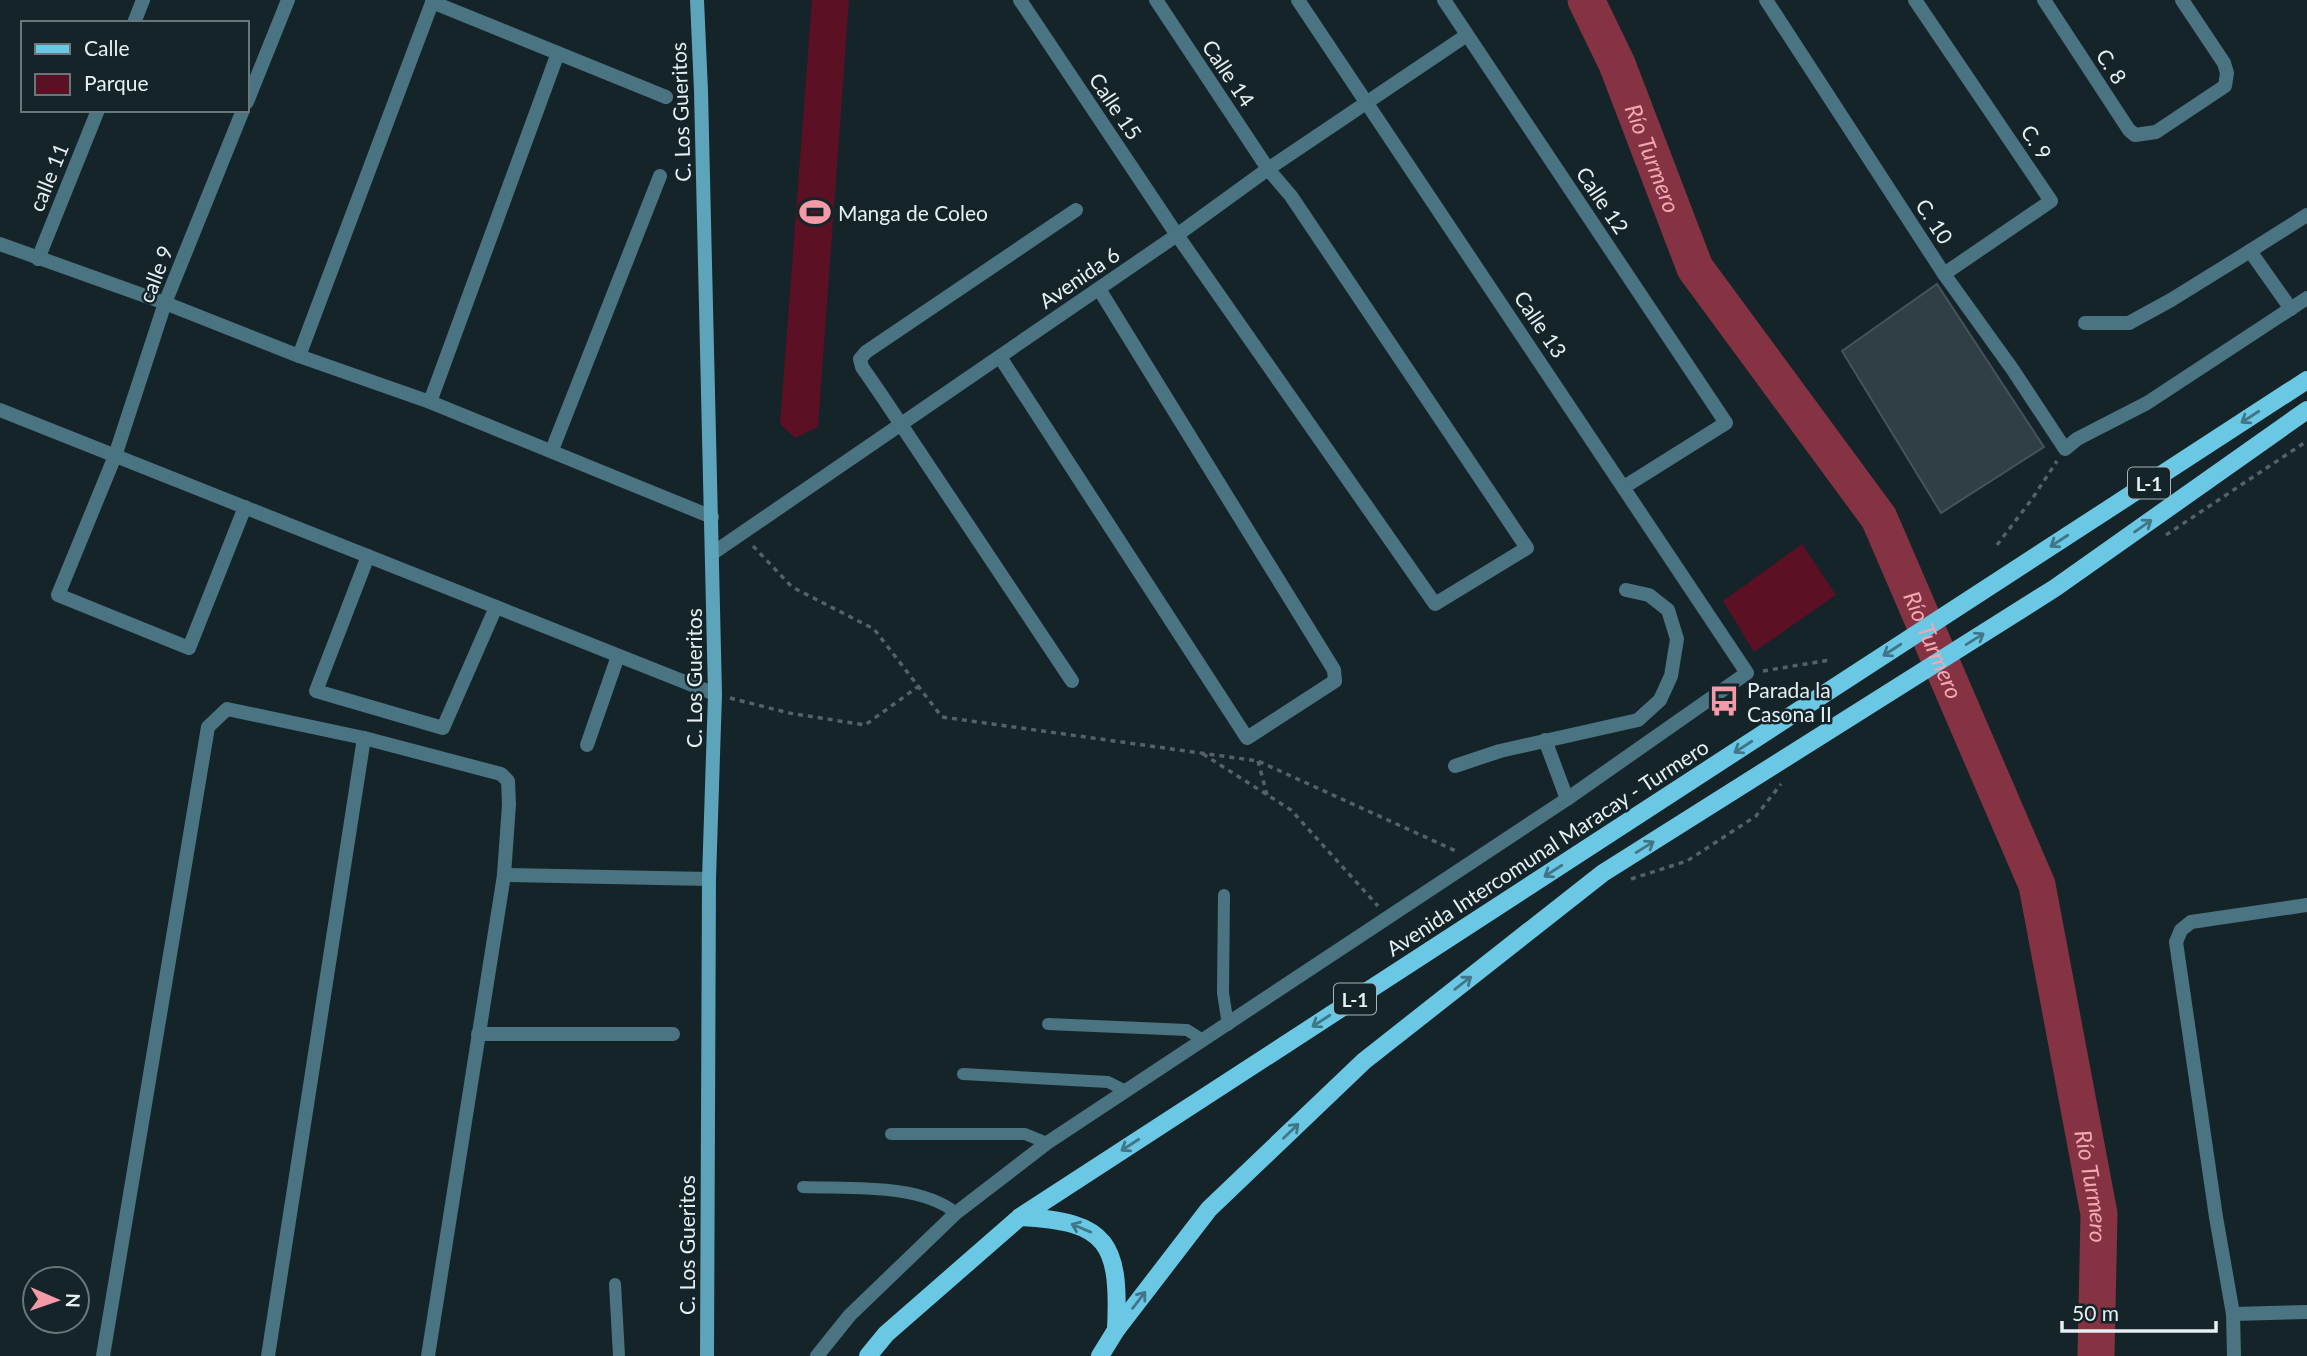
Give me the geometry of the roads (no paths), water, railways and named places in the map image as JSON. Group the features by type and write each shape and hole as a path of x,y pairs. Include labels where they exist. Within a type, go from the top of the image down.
{"main road":[{"name":"Avenida Intercomunal Maracay - Turmero","path":"868,1356 886,1334 1020,1217 2307,380"},
{"name":"L-1","path":"1100,1356 1116,1330 1209,1209 1364,1061 1603,873 2055,588 2307,410"},
{"path":"1020,1217 1052,1218 1087,1228 1108,1248 1118,1288 1116,1330"}],"street":[{"path":"135,21 143,0"},
{"path":"248,100 288,0"},
{"name":"C. Los Gueritos","path":"697,0 715,695 709,878 707,1356"},
{"name":"Calle 15","path":"1020,0 1177,235 1435,604 1527,548 1291,196 1268,170"},
{"name":"Calle 14","path":"1156,0 1268,170"},
{"name":"Calle 13","path":"1298,0 1747,673 1567,799"},
{"name":"Calle 12","path":"1444,0 1726,423 1623,487"},
{"name":"C. 10","path":"1766,0 1944,274 2013,370 2065,449 2077,439 2147,403 2291,309"},
{"name":"C. 9","path":"1915,0 2051,201 1944,274"},
{"name":"C. 8","path":"2044,0 2129,130 2135,135 2155,132 2225,86 2227,73 2224,63 2182,0"},
{"path":"299,356 433,1 666,97"},
{"name":"Avenida 6","path":"713,553 1467,35"},
{"path":"430,402 558,53"},
{"name":"calle 11","path":"38,259 97,112"},
{"name":"calle 9","path":"242,112 165,303 115,456 58,595 189,648 245,507"},
{"path":"552,450 660,176"},
{"path":"1072,681 862,366 860,359 866,352 1076,210"},
{"path":"2085,323 2129,323 2307,215"},
{"path":"0,244 430,402 712,517"},
{"path":"2250,251 2291,309 2307,298"},
{"path":"1000,357 1247,738 1335,681 1334,670 1099,289"},
{"path":"0,410 715,695"},
{"path":"368,556 316,691 443,728 496,607"},
{"path":"1455,766 1500,751 1638,720 1660,700 1671,676 1677,639 1668,610 1649,595 1626,590"},
{"path":"587,745 618,656"},
{"path":"103,1356 208,727 228,709 364,738 501,774 508,781 504,875 428,1356"},
{"path":"268,1356 364,738"},
{"path":"817,1356 850,1315 956,1213 1047,1143 1567,799 1545,740"},
{"path":"504,875 709,878"},
{"path":"2234,1356 2233,1314 2216,1217 2176,942 2181,930 2191,922 2307,905"},
{"path":"478,1034 673,1034"},
{"path":"2233,1314 2307,1312"}],"lane":[{"path":"1224,895 1223,993 1228,1025"},
{"path":"1048,1024 1187,1030 1203,1040"},
{"path":"963,1074 1108,1082 1126,1091"},
{"path":"891,1134 1025,1134 1047,1143"},
{"path":"803,1187 885,1191 923,1196 947,1205 956,1213"},
{"path":"615,1284 620,1356"}],"waterway":[{"name":"Río Turmero","path":"1586,0 1617,64 1695,268 1879,518 2037,885 2099,1214 2096,1356"}],"place":[{"name":"Manga de Coleo","path":"815,212"},
{"name":"Parada la Casona II","path":"1724,701"}]}
